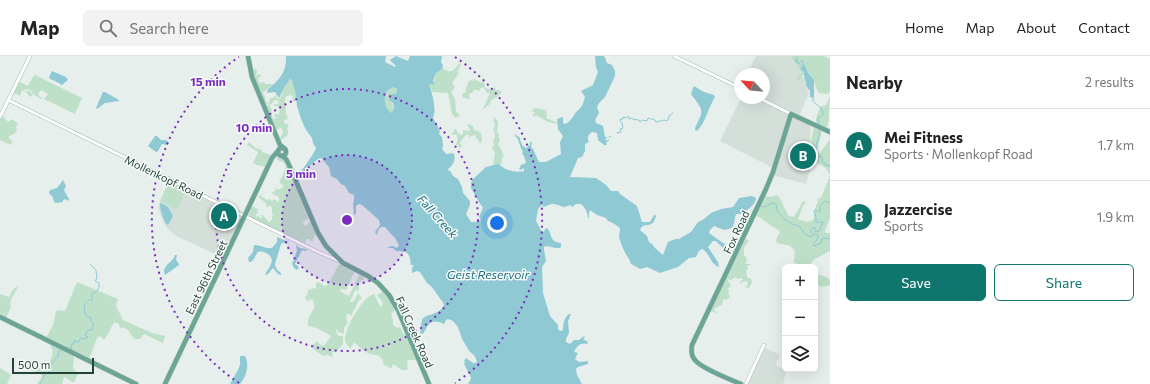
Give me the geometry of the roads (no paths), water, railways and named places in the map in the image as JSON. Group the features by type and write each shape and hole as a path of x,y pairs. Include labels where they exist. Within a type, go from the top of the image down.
{"main road":[{"name":"Fall Creek Road","path":"248,56 252,77 282,152 289,165 319,237 327,248 342,262 375,281 391,297 429,384"},
{"path":"791,114 830,132"},
{"name":"Fox Road","path":"741,384 700,365 692,356 691,350 769,182 791,114"},
{"name":"East 96th Street","path":"165,384 274,156 282,152"},
{"path":"0,317 136,384"}],"street":[{"path":"0,117 30,56"},
{"path":"674,56 734,85"},
{"name":"Mollenkopf Road","path":"8,100 331,259 342,262"},
{"path":"770,103 791,114"},
{"path":"746,384 764,345"}],"water":[{"name":"Geist Reservoir","path":"286,56 386,56 385,62 395,67 396,66 390,60 396,56 408,61 410,56 442,56 441,62 443,65 442,69 436,73 433,81 435,85 429,84 433,97 433,118 440,131 439,134 442,137 442,149 446,154 453,153 455,157 454,162 448,170 458,179 463,193 470,201 466,214 471,222 481,220 479,217 483,208 471,188 472,180 486,167 498,164 511,171 524,171 524,168 521,170 519,169 521,165 526,163 515,134 518,137 519,136 522,145 526,148 530,145 530,142 532,142 531,147 539,162 546,162 561,154 560,142 563,136 558,129 557,119 563,117 563,123 566,124 582,106 585,97 581,91 593,85 598,72 595,56 604,56 607,63 612,65 615,71 615,76 605,97 597,107 599,113 595,120 596,123 603,126 605,137 609,137 606,138 606,140 609,140 606,143 607,145 604,145 598,140 597,133 592,132 588,138 589,142 585,144 585,151 582,157 578,158 570,177 596,178 606,185 611,191 618,191 637,206 642,222 650,222 655,215 656,216 653,223 643,226 640,230 647,236 649,242 663,255 668,242 679,239 691,232 698,222 711,213 721,209 733,207 739,198 752,196 756,198 756,200 743,214 736,214 731,228 724,230 714,226 710,230 709,233 727,244 726,245 728,248 723,248 716,241 713,241 708,247 718,262 719,267 716,266 707,253 702,249 696,257 689,258 678,267 660,273 647,267 640,269 631,264 619,238 620,228 608,221 606,218 597,215 590,210 588,218 586,210 581,204 576,204 572,207 570,205 564,207 550,204 544,207 542,205 538,209 536,221 541,230 544,232 547,228 553,240 561,243 560,248 544,247 546,261 542,267 543,293 550,316 558,325 558,329 560,331 563,330 566,317 571,314 568,321 569,333 566,342 570,344 574,340 579,340 584,336 585,337 583,339 588,342 587,344 579,345 574,352 578,353 575,359 579,362 588,361 588,364 576,369 577,375 582,384 468,384 471,378 464,361 466,358 473,363 476,363 477,361 462,339 458,327 453,321 448,319 444,324 439,322 430,323 423,334 420,333 422,320 426,316 440,311 444,304 420,272 417,271 412,273 412,268 414,265 411,265 408,254 403,251 396,251 393,248 388,248 392,246 397,248 399,245 385,227 381,227 378,230 377,235 376,234 375,232 380,225 379,220 362,205 359,204 356,206 356,214 354,215 354,195 349,193 345,186 331,176 329,167 321,158 310,166 310,170 305,178 299,173 316,148 301,119 292,80 290,79 279,98 275,92 267,93 268,89 276,83 282,75","holes":["393,87 397,89 396,94 392,94 389,97 389,100 393,103 394,107 392,113 387,109 385,97 387,91"]},
{"path":"803,60 808,73 814,80 814,98 810,97 810,91 806,86 804,72 800,69 803,66"},
{"path":"52,71 66,77 68,80 62,85 50,79 49,77"},
{"path":"694,86 704,92 714,95 715,97 703,123 697,131 695,128 700,117 701,110 691,94"},
{"path":"103,92 119,101 105,103 97,109 96,108"},
{"path":"155,136 161,140 166,140 169,143 167,145 162,144 156,152 148,146"},
{"path":"63,180 66,186 64,190 69,199 68,201 65,199 63,202 55,203 49,193 50,190 57,188"},
{"path":"161,203 168,207 173,216 168,225 166,224 162,214 160,206"},
{"path":"277,237 289,242 281,244 275,264 281,275 278,274 273,268 268,274 265,275 272,261 272,258 268,254 258,252 251,262 249,262 248,258 253,252 254,245 272,248 277,242"},
{"path":"296,245 307,250 302,250 295,264 299,267 297,270 292,264 297,251"},
{"path":"175,255 177,255 176,260 179,265 165,275 164,272 166,266"},
{"path":"240,356 245,356 247,363 246,374 240,384 230,384 240,365"}],"waterway":[{"path":"797,56 797,62 802,66"},
{"path":"796,59 795,60 797,63 802,61"},
{"path":"814,102 823,112 823,115 818,118 819,125"},
{"path":"617,133 621,132 620,129 623,128 620,121 623,117 626,118 628,116 629,119 636,119 640,122 642,120 647,121 648,118 655,120 656,122 668,120 669,116 673,113"},
{"path":"818,128 819,135 815,152 818,157 820,156 823,158 822,162 825,163 825,165 830,166"},
{"path":"813,234 810,231 814,227 815,232 819,231 823,222 816,222 814,211 816,210 820,212 820,206 825,201 830,203"},
{"path":"760,206 764,207 772,203 776,204 777,211 784,219 799,226 806,235 811,237 817,234 818,237 813,244 814,246 821,243 822,239 830,239"},
{"path":"68,349 69,347 72,349 71,344 74,344 74,340 79,342 81,338 84,339 88,337 85,335 88,330 93,329 91,318 86,316 84,311 85,304 89,300 92,300 92,294 97,291 99,287 99,283 95,281 97,278 96,270 90,264"},
{"path":"40,384 45,374 49,372 48,367 58,357 59,351 62,350"}],"place":[{"name":"Jazzercise","path":"803,156"},
{"name":"Mei Fitness","path":"224,216"}],"water label":[{"name":"Fall Creek","path":"438,216"}]}
